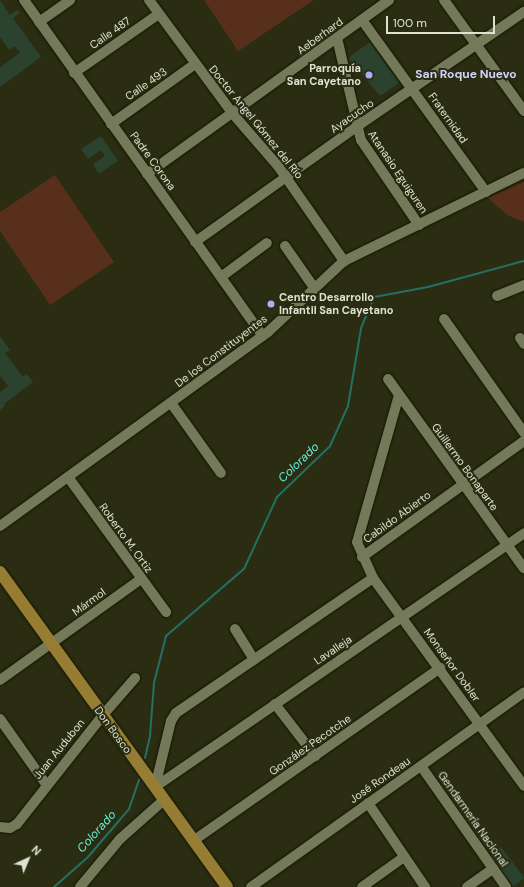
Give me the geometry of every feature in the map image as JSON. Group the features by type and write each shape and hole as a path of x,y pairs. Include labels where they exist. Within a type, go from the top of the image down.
{"main road":[{"name":"Don Bosco","path":"0,572 227,887"}],"street":[{"name":"Padre Corona","path":"24,0 263,336"},
{"path":"39,22 70,0"},
{"name":"Doctor Angel Gómez del Río","path":"149,0 232,114 287,178 344,261"},
{"name":"Aeberhard","path":"147,174 389,0"},
{"path":"444,0 524,111"},
{"name":"Ayacucho","path":"195,242 287,178 356,127 524,12"},
{"name":"Calle 487","path":"74,72 159,14"},
{"name":"Fraternidad","path":"362,20 486,192"},
{"name":"Atanasio Eguiguren","path":"338,38 356,127 361,140 419,225"},
{"name":"Calle 493","path":"111,124 195,64"},
{"name":"De los Constituyentes","path":"0,526 263,336 344,261 524,173"},
{"path":"221,277 267,243"},
{"path":"285,246 314,289"},
{"path":"497,296 524,285"},
{"path":"444,319 524,433"},
{"name":"Guillermo Bonaparte","path":"388,379 462,484 524,568"},
{"name":"Cabildo Abierto","path":"399,395 357,542 362,557 524,441"},
{"path":"171,403 221,473"},
{"name":"Roberto M. Ortiz","path":"68,477 166,612"},
{"name":"Lavalleja","path":"155,787 403,618 524,533"},
{"name":"Monseñor Dobler","path":"362,557 373,578 440,668 524,786"},
{"path":"155,787 171,721 176,712 373,578"},
{"name":"Mármol","path":"0,680 141,579"},
{"path":"235,629 254,659"},
{"name":"González Pecotche","path":"194,841 440,668"},
{"name":"Juan Audubon","path":"0,827 10,828 17,824 46,784 135,678"},
{"name":"José Rondeau","path":"251,887 524,692"},
{"path":"275,704 314,756"},
{"path":"0,720 46,784"},
{"name":"Gendarmería Nacional","path":"421,766 506,887"},
{"path":"80,887 120,839 164,800"},
{"path":"368,803 425,887"},
{"path":"362,887 404,857"},
{"path":"467,887 493,868"}],"shaded area":[{"path":"204,0 314,0 238,51"},
{"path":"55,175 114,262 50,305 0,231 0,212"},
{"path":"524,182 524,222 507,215 488,198"}],"building":[{"path":"0,0 10,15 17,10 20,13 13,18 41,57 0,87 0,67 20,53 15,46 9,50 0,37"},
{"path":"370,42 399,83 380,96 348,58"},
{"path":"101,136 118,161 99,174 93,164 105,156 101,150 88,159 81,149"},
{"path":"0,336 10,350 5,353 23,377 27,374 33,382 4,404 5,406 0,410 0,392 8,386 0,376"},
{"path":"501,847 524,878 513,887 490,855"}],"waterway":[{"name":"Colorado","path":"145,758 150,736 154,683 166,636 244,569 277,497 330,446 348,406 361,328 374,297 428,287 524,261"},
{"name":"Colorado","path":"54,887 88,857 129,809 139,780"}],"place":[{"name":"Parroquía San Cayetano","path":"369,75"},
{"name":"Centro Desarrollo Infantil San Cayetano","path":"271,304"}],"district":[{"name":"San Roque Nuevo","path":"466,75"}]}
